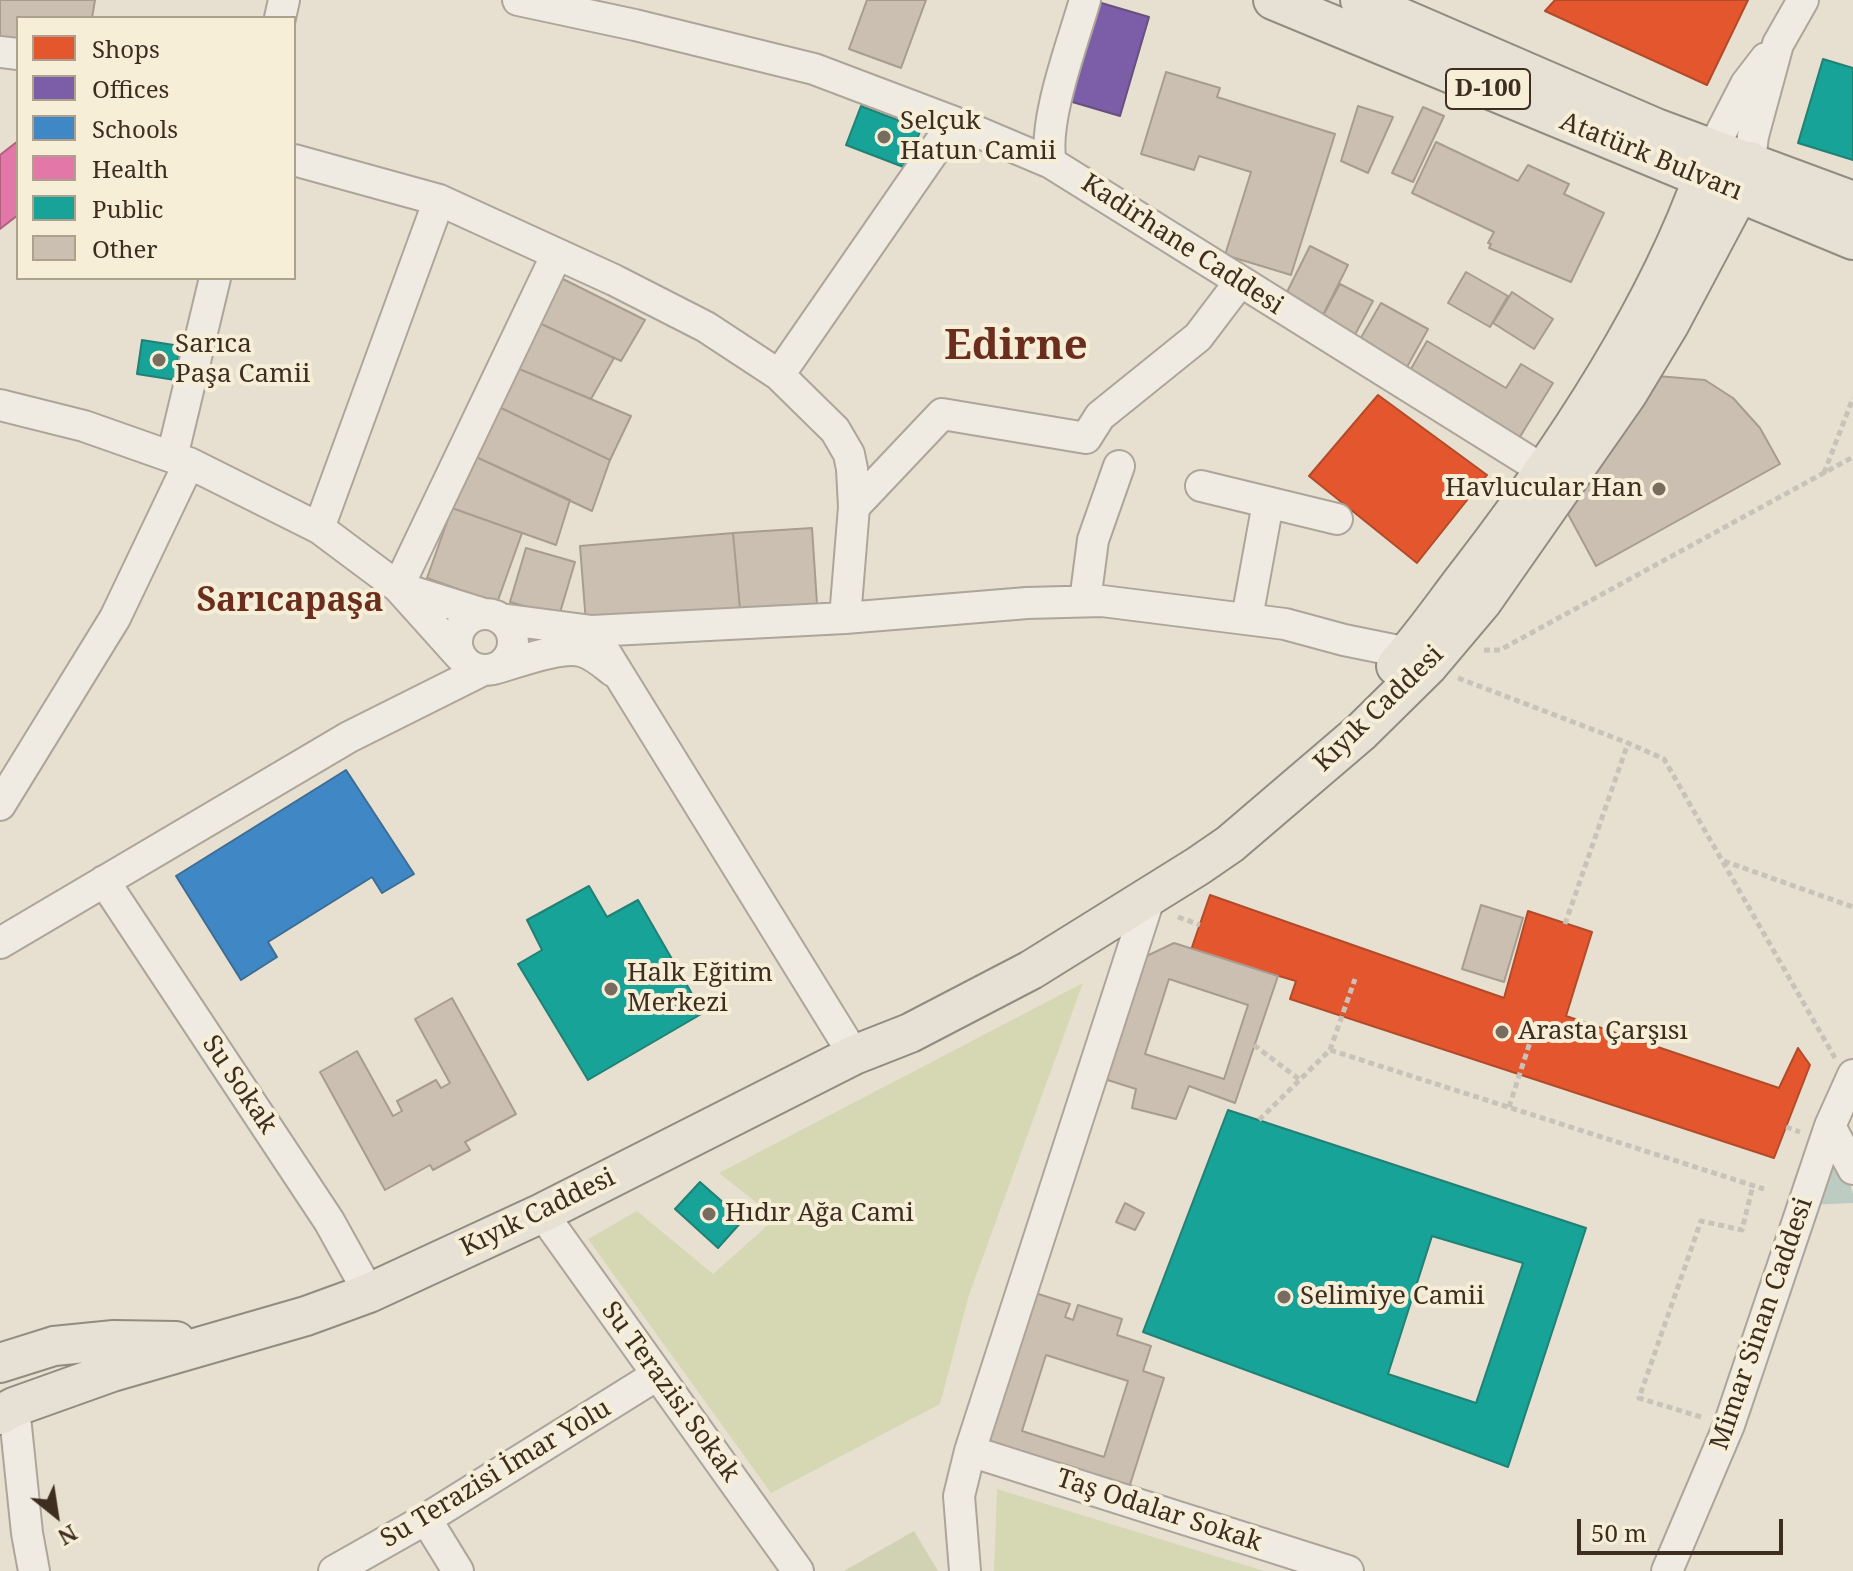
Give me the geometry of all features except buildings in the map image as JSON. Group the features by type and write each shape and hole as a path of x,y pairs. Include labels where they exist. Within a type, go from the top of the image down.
{"main road":[{"name":"Atatürk Bulvarı","path":"1273,0 1700,156"},
{"name":"Atatürk Bulvarı","path":"1360,0 1744,177 1853,240"},
{"name":"Kıyık Caddesi","path":"854,1055 879,1030 1115,897 1174,860 1232,818 1352,711 1454,636 1482,602 1554,477 1687,220 1700,156"},
{"name":"Atatürk Bulvarı","path":"1744,177 1853,201"},
{"name":"Kıyık Caddesi","path":"7,1411 112,1372 306,1316 369,1293 542,1213 854,1055 910,1033 1031,970 1149,899 1230,844 1361,732 1554,477 1628,393 1669,325 1744,177"},
{"name":"Kıyık Caddesi","path":"0,1363 54,1346 114,1340 211,1342"}],"street":[{"name":"Kadirhane Caddesi","path":"518,0 814,69 1051,163 1554,477"},
{"path":"1051,163 1047,149 1049,125 1085,0"},
{"path":"1700,156 1746,84 1778,44 1803,0"},
{"path":"1744,177 1778,44"},
{"path":"779,375 954,122"},
{"path":"296,161 439,200 706,327 779,375 835,430 849,454 854,507 845,618"},
{"path":"319,528 439,200"},
{"path":"398,587 557,254"},
{"path":"0,805 115,618 181,460 215,280"},
{"path":"854,507 942,414 1086,438 1100,416 1198,337 1239,283"},
{"path":"0,405 84,426 181,460 319,528 398,587 478,665 500,666 511,652 512,634 492,617 466,621 457,637 478,665"},
{"path":"1085,601 1093,540 1119,466"},
{"path":"1201,486 1337,519"},
{"path":"1247,618 1268,503"},
{"path":"398,587 492,617 592,631 1085,601 1198,611 1285,624 1418,660"},
{"path":"592,631 854,1055"},
{"path":"0,943 349,737 478,665 568,650 582,651 619,676"},
{"name":"Su Sokak","path":"104,881 329,1221 369,1293"},
{"path":"965,1571 959,1496 970,1451 1149,899"},
{"name":"Mimar Sinan Caddesi","path":"1667,1571 1729,1425 1830,1126 1851,1079"},
{"path":"1830,1126 1853,1169"},
{"name":"Su Terazisi Sokak","path":"542,1213 657,1375 784,1567"},
{"name":"Su Terazisi İmar Yolu","path":"334,1571 426,1519 657,1375"},
{"path":"7,1411 34,1571"},
{"name":"Taş Odalar Sokak","path":"970,1451 1348,1571"},
{"path":"426,1519 458,1571"}],"path":[{"path":"1824,473 1853,398"},
{"path":"1454,636 1481,649 1500,650 1853,457"},
{"path":"1418,660 1664,759 1851,1079"},
{"path":"1565,924 1628,743"},
{"path":"1723,860 1853,907"},
{"path":"1259,1120 1330,1050 1355,979"},
{"path":"1509,1107 1531,1039"},
{"path":"1254,1045 1300,1080"},
{"path":"1330,1050 1764,1189"},
{"path":"1729,1425 1639,1398 1701,1221 1742,1230 1753,1185"}],"green space":[{"path":"1083,983 969,1295 940,1404 771,1493 588,1239 637,1211 713,1274 776,1218 719,1173"},
{"path":"997,1489 1264,1571 994,1571"},
{"path":"914,1531 938,1571 844,1571"}],"shaded area":[{"path":"1821,1165 1844,1165 1853,1203 1808,1205"}],"place":[{"name":"Selçuk Hatun Camii","path":"884,137"},
{"name":"Sarıca Paşa Camii","path":"159,360"},
{"name":"Havlucular Han","path":"1659,489"},
{"name":"Halk Eğitim Merkezi","path":"611,989"},
{"name":"Arasta Çarşısı","path":"1502,1032"},
{"name":"Hıdır Ağa Cami","path":"709,1214"},
{"name":"Selimiye Camii","path":"1284,1297"}],"district":[{"name":"Edirne","path":"1016,347"},
{"name":"Sarıcapaşa","path":"290,601"}]}
